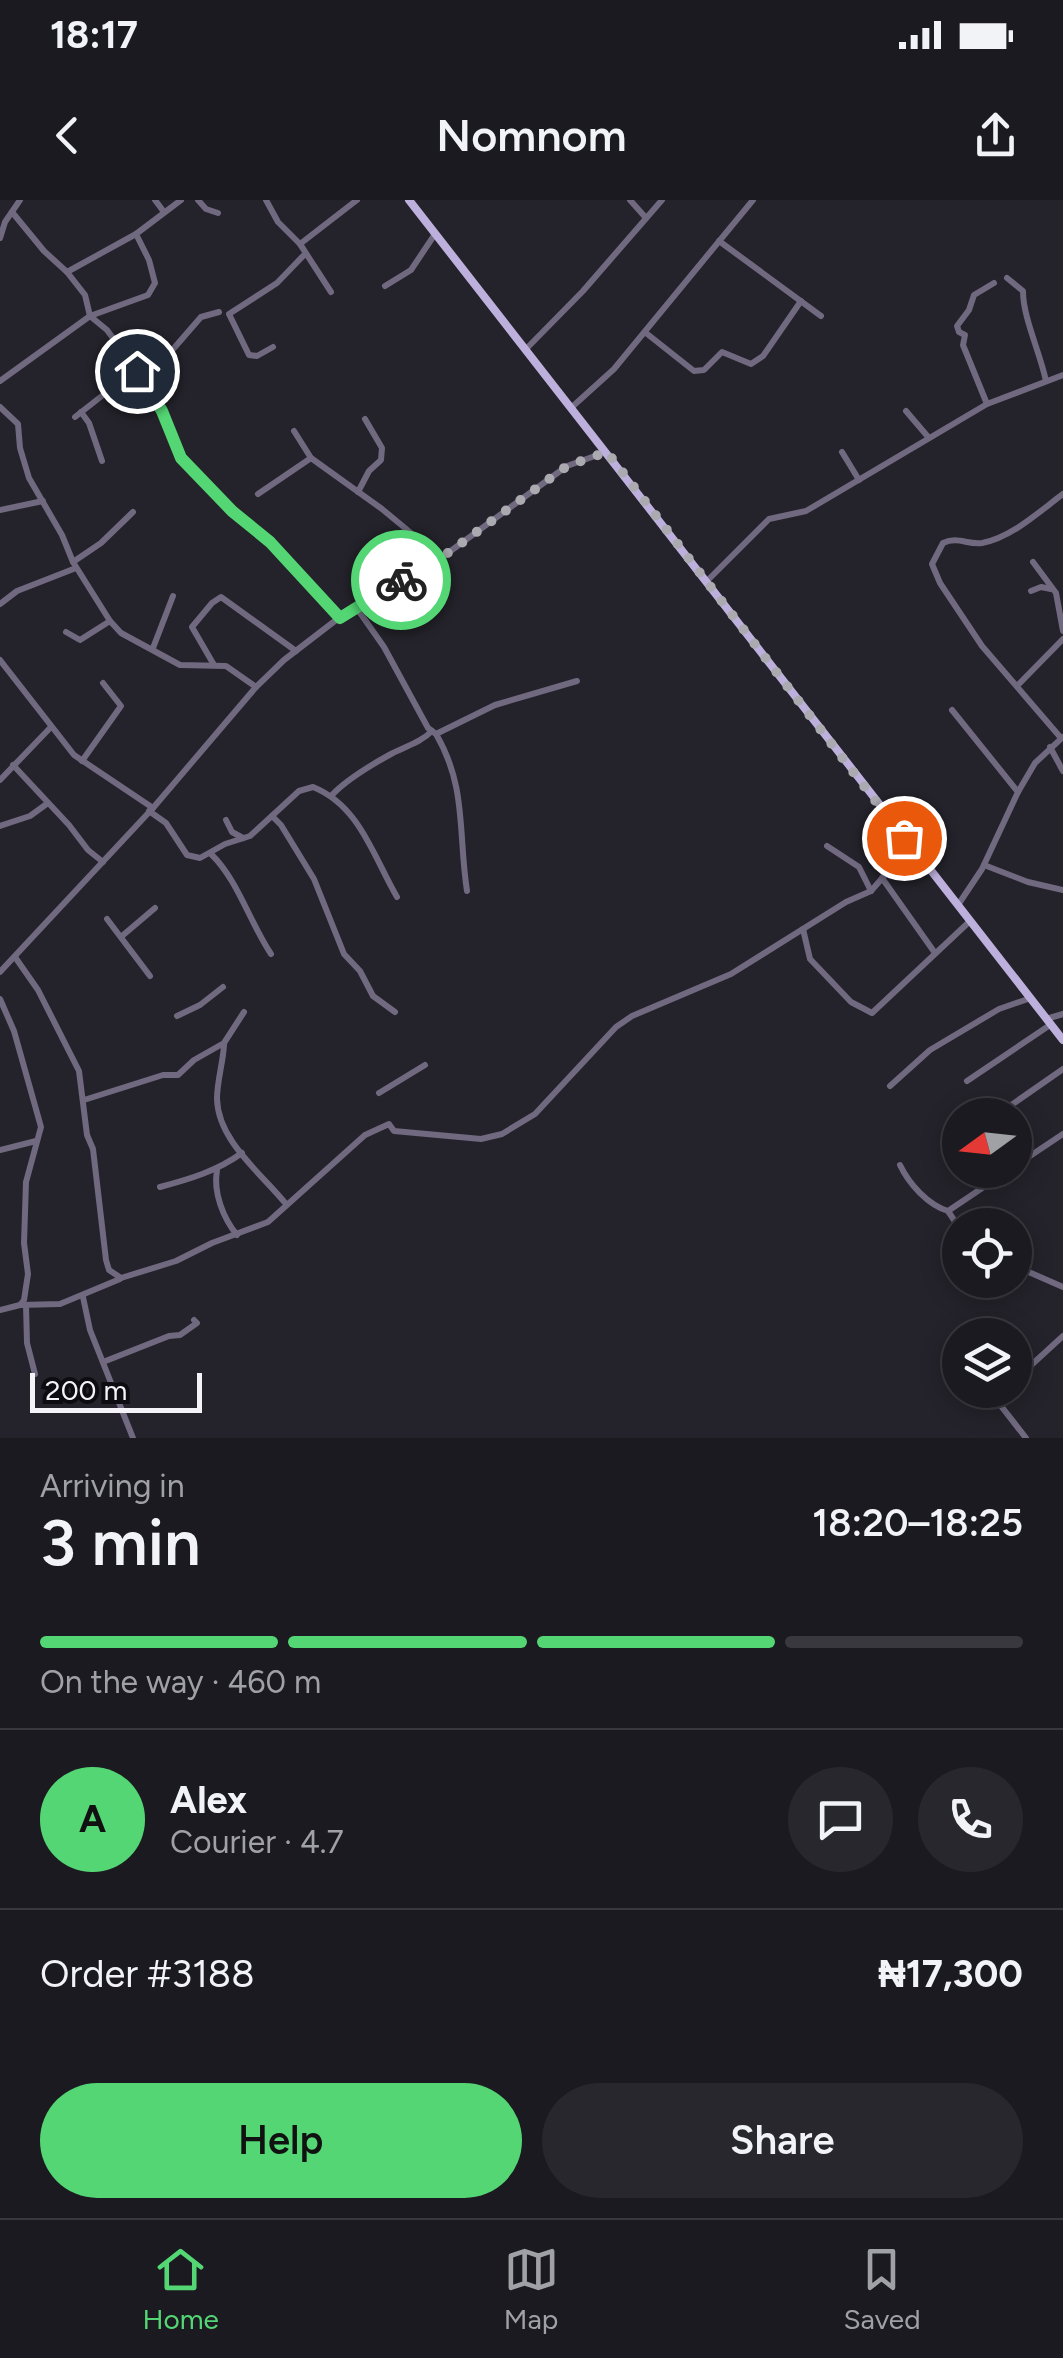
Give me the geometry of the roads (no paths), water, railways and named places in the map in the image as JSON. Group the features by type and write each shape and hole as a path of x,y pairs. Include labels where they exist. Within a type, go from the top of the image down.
{"main road":[{"path":"409,200 1063,1040"}],"street":[{"path":"0,238 4,222 20,200"},
{"path":"156,200 164,212"},
{"path":"66,272 136,234 181,200"},
{"path":"198,200 206,209 218,213"},
{"path":"266,200 331,292"},
{"path":"300,244 357,200"},
{"path":"630,200 646,218"},
{"path":"527,348 584,291 662,200"},
{"path":"572,407 604,380 646,333 753,200"},
{"path":"12,212 85,295 90,316 107,330 162,411 181,458 232,511 270,542 340,618"},
{"path":"0,381 90,316 148,295 155,283 136,234"},
{"path":"385,286 411,270 434,234"},
{"path":"719,241 820,316"},
{"path":"273,348 250,355 229,314 277,283 304,255"},
{"path":"1007,278 1023,291 1024,310 1040,349 1046,381"},
{"path":"986,404 963,345 965,335 957,326 974,296 994,283"},
{"path":"646,333 694,371 704,370 722,352 751,364 763,356 801,301"},
{"path":"102,461 89,423 78,414 137,371 168,355 201,317 220,312"},
{"path":"706,582 769,519 806,511 986,404 1063,374"},
{"path":"0,407 20,427 20,448 29,478 74,565 110,621 121,633 187,667 226,666 256,687"},
{"path":"906,411 930,438"},
{"path":"358,492 369,471 381,460 382,448 364,420"},
{"path":"294,432 311,458 441,558"},
{"path":"0,972 151,810 256,687 296,650 356,607 441,558 567,466 607,452"},
{"path":"842,452 859,480"},
{"path":"258,494 311,458"},
{"path":"957,906 984,865 1018,792 1036,764 1062,738 978,640 940,584 932,564 943,544 958,539 984,542 994,538 1063,494"},
{"path":"0,510 43,501"},
{"path":"0,604 16,591 74,565 133,512"},
{"path":"1034,562 1061,601 1057,609 1063,631"},
{"path":"1030,591 1049,587 1056,593"},
{"path":"153,648 172,596"},
{"path":"214,665 192,627 221,597 296,650"},
{"path":"356,607 451,760 459,790 467,890"},
{"path":"66,632 80,640 110,621"},
{"path":"1018,685 1063,640"},
{"path":"3,661 82,761 166,823 187,855 195,858 211,854 260,829 305,788 313,787 332,795 358,821 397,897"},
{"path":"332,795 342,784 434,732 495,705 577,681"},
{"path":"82,761 120,706 103,683"},
{"path":"952,710 1018,792"},
{"path":"0,780 52,727"},
{"path":"1050,747 1063,770"},
{"path":"14,765 103,862"},
{"path":"0,826 30,816 48,803"},
{"path":"272,816 314,879 344,954 360,971 373,996 395,1012"},
{"path":"226,820 232,832 243,838"},
{"path":"225,844 232,832"},
{"path":"826,846 859,868 871,891"},
{"path":"0,1310 23,1304 60,1304 83,1297 268,1222 365,1135 389,1124 394,1131 412,1134 480,1139 502,1134 535,1114 632,1016 732,974 871,891 913,850"},
{"path":"211,854 272,954"},
{"path":"984,865 1063,890"},
{"path":"882,878 935,953"},
{"path":"122,936 156,908"},
{"path":"108,919 150,976"},
{"path":"803,929 810,959 851,1002 874,1013 969,922"},
{"path":"15,957 38,990 79,1071 106,1260 109,1270 122,1278"},
{"path":"177,1016 223,987"},
{"path":"0,998 14,1030 41,1122 25,1198 28,1274 23,1304 26,1343 35,1374"},
{"path":"890,1086 930,1050 999,1009 1028,998"},
{"path":"244,1012 224,1043 218,1072 218,1113 242,1153 286,1204"},
{"path":"967,1080 1063,1014"},
{"path":"84,1100 163,1075 178,1075 194,1060 224,1043"},
{"path":"379,1093 425,1065"},
{"path":"1021,1098 1063,1069"},
{"path":"1032,1155 1063,1134"},
{"path":"0,1150 36,1141"},
{"path":"160,1187 217,1170 242,1153"},
{"path":"900,1165 918,1191 942,1209"},
{"path":"217,1170 214,1186 237,1235"},
{"path":"952,1208 982,1188"},
{"path":"1032,1273 1063,1287"},
{"path":"83,1297 84,1312 133,1438"},
{"path":"103,1362 168,1336 180,1335 197,1324 194,1320"},
{"path":"1032,1364 1063,1336"},
{"path":"1003,1408 1026,1438"}]}
